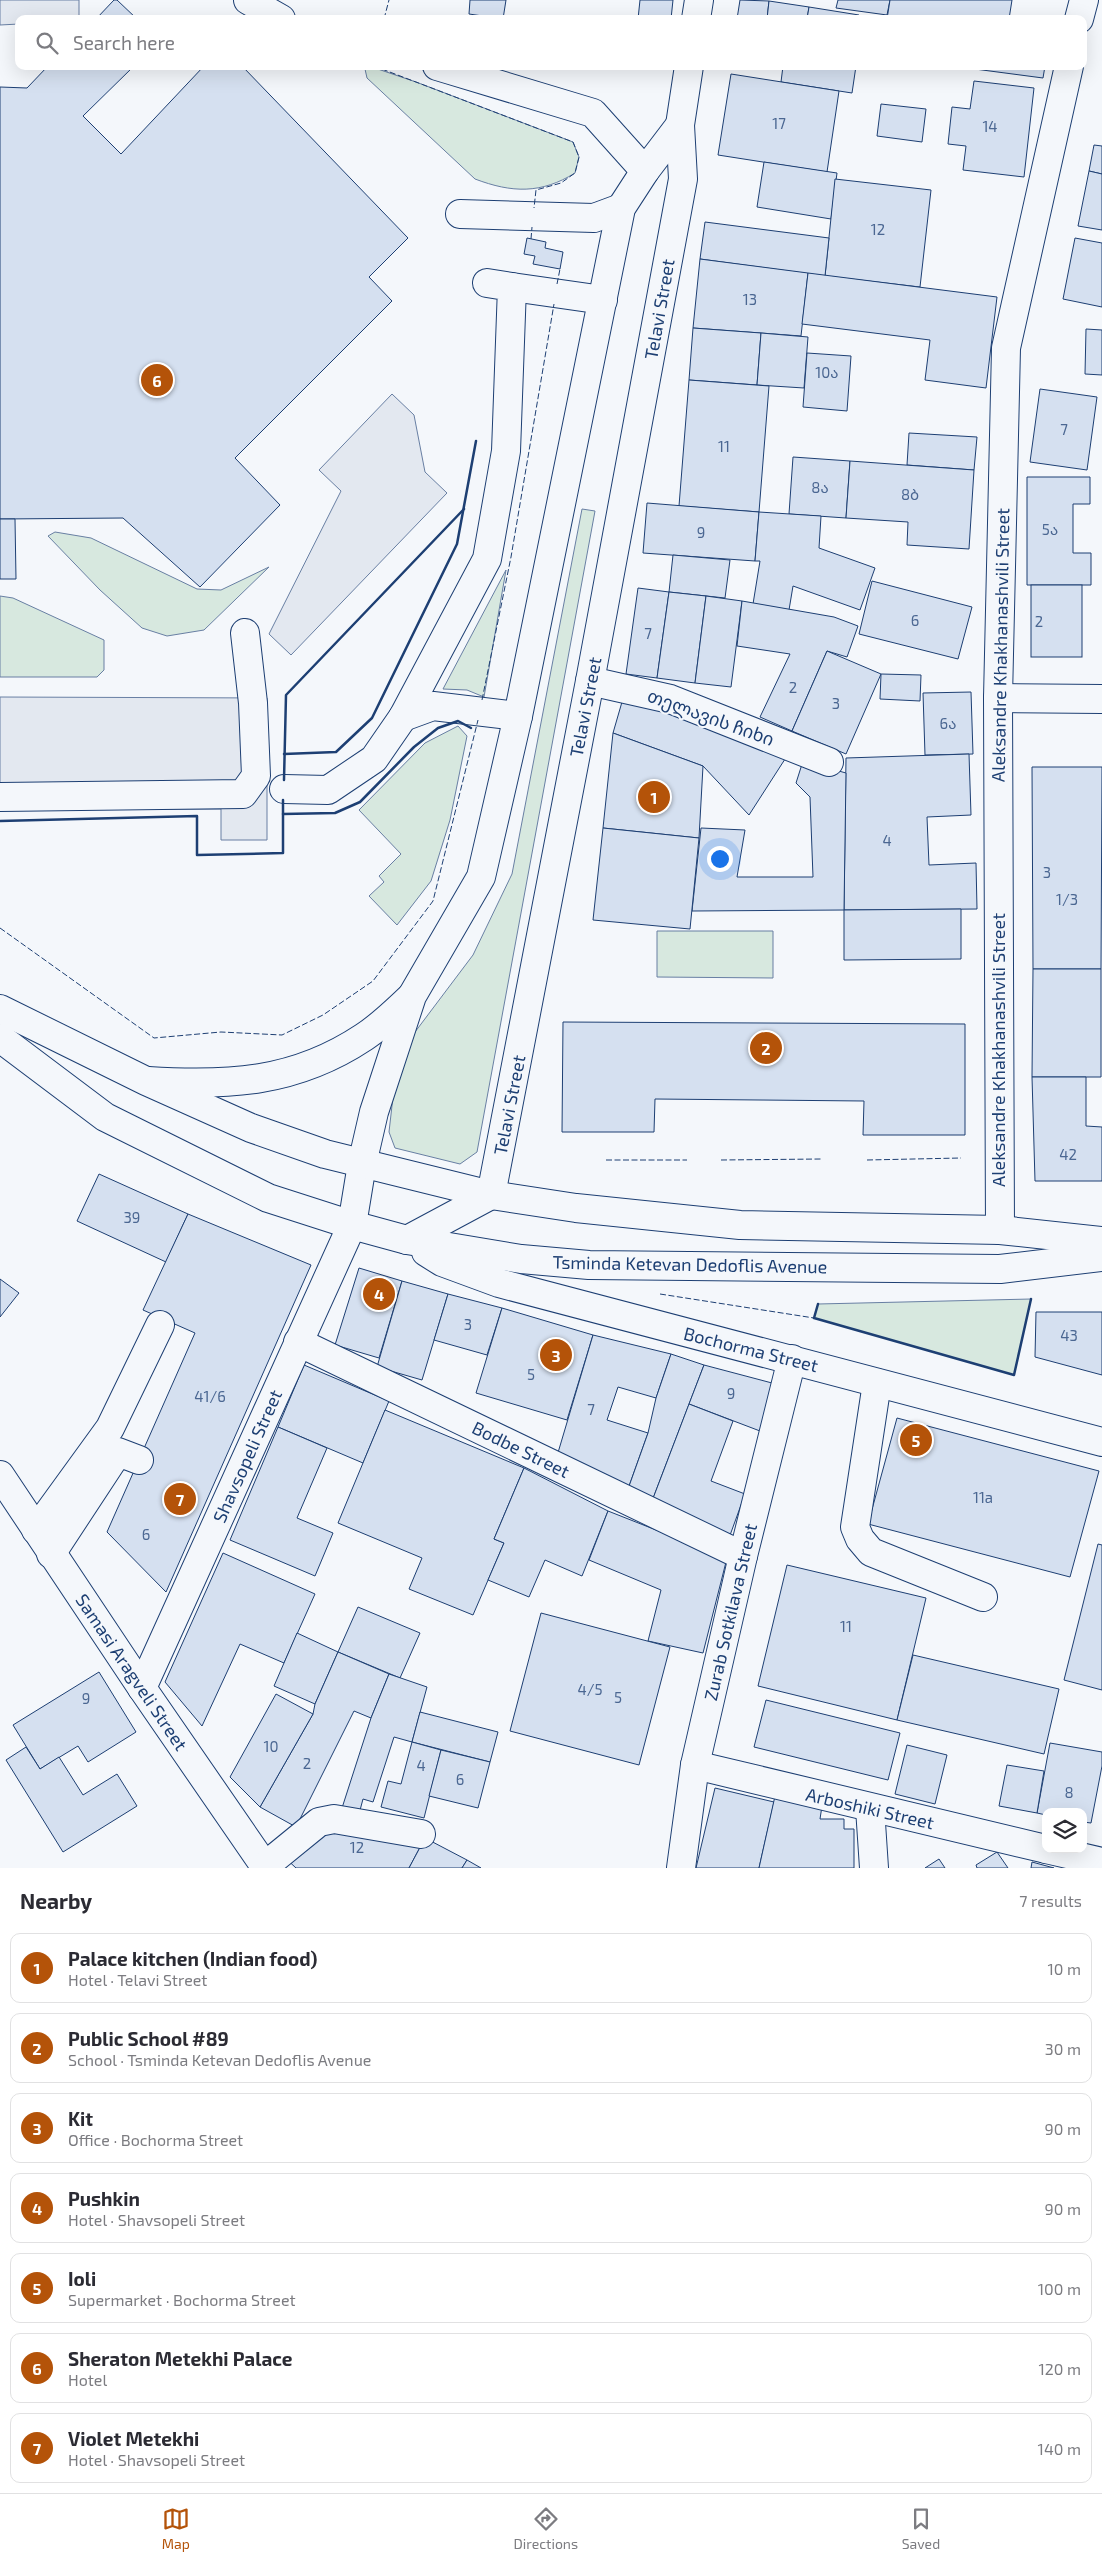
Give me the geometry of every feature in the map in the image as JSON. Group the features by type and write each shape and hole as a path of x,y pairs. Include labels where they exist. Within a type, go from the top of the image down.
{"street":[{"path":"248,0 274,15"},
{"path":"697,15 699,0"},
{"path":"1080,15 1084,0"},
{"path":"450,70 593,113 645,171"},
{"name":"Telavi Street","path":"491,1195 590,681 683,178 680,125 688,70"},
{"name":"Aleksandre Khakhanashvili Street","path":"1000,1230 998,698 1006,348 1068,70"},
{"name":"Telavi Street","path":"352,1225 362,1164 374,1112 412,996 482,877 518,716 621,208 645,171 680,125"},
{"path":"460,214 594,218 621,208"},
{"path":"284,789 328,790 374,759 403,716 487,559 506,450 500,285 603,300"},
{"path":"0,797 243,794 256,776 253,703 245,633"},
{"name":"თელავის ჩიხი","path":"590,681 670,699 829,762"},
{"path":"998,698 1102,699"},
{"path":"403,716 433,706 518,716"},
{"name":"Telavi Street","path":"146,1081 222,1084 282,1074 312,1064 365,1036 412,996"},
{"path":"0,1009 146,1081 251,1128 325,1154 491,1195 576,1208 740,1225 1000,1230 1102,1241"},
{"name":"Tsminda Ketevan Dedoflis Avenue","path":"0,1038 104,1116 268,1198 352,1225 407,1240 521,1258 589,1265 1000,1269 1102,1256"},
{"path":"407,1240 491,1195"},
{"name":"Shavsopeli Street","path":"142,1688 352,1225"},
{"name":"Bochorma Street","path":"407,1240 442,1262 499,1283 1102,1442"},
{"path":"36,1530 110,1428 160,1325"},
{"name":"Bodbe Street","path":"298,1342 743,1556"},
{"name":"Zurab Sotkilava Street","path":"681,1868 695,1765 743,1556 792,1359"},
{"path":"877,1382 855,1526 860,1539 871,1552 983,1598"},
{"path":"51,1554 118,1452 139,1460"},
{"name":"Samasi Aragveli Street","path":"0,1475 51,1554 266,1867"},
{"name":"Arboshiki Street","path":"695,1765 1042,1848"},
{"path":"870,1808 874,1868"},
{"path":"266,1867 319,1822 334,1819 421,1834"},
{"name":"Arboshiki Street","path":"1063,1853 1102,1862"}],"shaded area":[{"path":"0,0 79,0 79,15 15,15 15,24 0,25"},
{"path":"365,70 381,70 573,142 579,157 575,173 550,185 526,189 501,187 475,179 367,78"},
{"path":"392,394 414,415 425,472 447,493 291,655 269,634 341,491 319,470"},
{"path":"582,509 595,511 477,1152 460,1164 395,1148 389,1132 394,1088 412,1036 473,955 512,874"},
{"path":"55,532 91,538 197,589 221,590 269,567 204,630 167,636 142,628 100,590 48,536"},
{"path":"506,570 484,697 467,690 443,689"},
{"path":"0,596 13,598 104,640 104,670 97,677 0,677"},
{"path":"0,697 267,698 267,840 221,840 221,809 0,809"},
{"path":"458,726 467,736 450,820 431,881 397,925 369,896 384,882 379,876 401,854 359,810 425,743"},
{"path":"657,931 773,931 773,978 657,977"},
{"path":"1031,1299 1014,1375 814,1318 818,1304"}],"building":[{"path":"114,0 117,0 133,15 100,15"},
{"path":"470,0 506,0 504,15 469,14"},
{"path":"640,0 673,0 671,15 638,15"},
{"path":"740,0 769,1 767,15 738,15"},
{"path":"838,0 890,0 887,15 836,8"},
{"path":"890,0 1012,0 1010,15 888,15"},
{"path":"769,1 809,7 808,15 767,15"},
{"path":"809,7 859,15 808,15"},
{"path":"44,70 130,70 83,116 121,154 200,70 246,70 408,238 369,277 392,301 235,458 280,505 200,587 123,518 0,519 0,87 27,88"},
{"path":"782,70 855,70 852,93 781,82"},
{"path":"982,70 1044,70 1043,78"},
{"path":"731,74 839,91 827,172 718,155"},
{"path":"974,81 1034,88 1024,177 963,170 966,146 948,144 952,107 970,109"},
{"path":"881,104 926,109 922,142 877,136"},
{"path":"1094,145 1102,146 1102,174 1089,171"},
{"path":"764,162 837,173 831,219 757,207"},
{"path":"1089,171 1102,174 1102,230 1078,226"},
{"path":"835,179 931,190 920,287 825,276"},
{"path":"705,222 829,238 825,276 700,259"},
{"path":"527,238 546,242 545,248 563,252 560,269 533,264 535,256 524,254"},
{"path":"1075,238 1102,243 1102,307 1063,299"},
{"path":"700,259 808,273 801,336 693,328"},
{"path":"808,273 997,297 986,388 925,380 930,340 802,324"},
{"path":"693,328 761,333 757,385 689,380"},
{"path":"1086,329 1102,330 1102,375 1085,374"},
{"path":"761,333 808,337 804,388 757,385"},
{"path":"807,353 851,356 847,411 803,407"},
{"path":"689,380 769,386 759,512 679,506"},
{"path":"1040,389 1097,397 1087,470 1030,462"},
{"path":"909,433 977,437 974,470 907,465"},
{"path":"793,457 850,461 846,518 789,514"},
{"path":"850,461 974,470 969,549 907,545 908,522 846,518"},
{"path":"1027,477 1090,477 1090,504 1073,504 1073,553 1091,553 1091,585 1027,585"},
{"path":"647,503 759,512 755,561 643,553"},
{"path":"759,512 821,516 819,548 875,568 860,610 793,586 789,610 753,604 760,561 755,561"},
{"path":"0,519 15,519 16,579 0,579"},
{"path":"673,555 730,560 725,598 669,592"},
{"path":"872,581 972,607 958,659 859,634"},
{"path":"1031,585 1082,585 1082,657 1031,657"},
{"path":"638,588 669,592 657,678 626,674"},
{"path":"669,592 706,596 695,683 657,678"},
{"path":"706,596 742,601 731,687 695,683"},
{"path":"742,601 834,617 858,626 847,657 827,651 792,731 760,717 790,654 737,646"},
{"path":"827,651 881,674 846,754 792,731"},
{"path":"881,674 921,675 920,701 880,699"},
{"path":"971,692 973,754 925,755 923,693"},
{"path":"624,695 787,756 749,815 703,766 613,733"},
{"path":"613,733 703,766 699,838 603,828"},
{"path":"969,754 971,815 927,817 929,865 976,863 977,909 844,910 846,758"},
{"path":"803,761 846,773 844,910 692,911 701,828 745,830 737,877 813,877 810,797 796,783"},
{"path":"1032,767 1102,767 1101,969 1033,969"},
{"path":"603,828 699,838 690,929 593,920"},
{"path":"961,909 961,959 844,960 844,910"},
{"path":"1033,969 1101,969 1101,1077 1032,1077"},
{"path":"563,1022 965,1024 965,1135 863,1135 864,1101 655,1099 654,1132 562,1132"},
{"path":"1032,1077 1086,1077 1086,1126 1102,1127 1102,1181 1035,1181"},
{"path":"99,1174 188,1214 166,1262 77,1221"},
{"path":"188,1214 311,1265 166,1592 107,1532 195,1333 143,1310"},
{"path":"359,1268 402,1281 379,1358 335,1345"},
{"path":"0,1279 19,1293 0,1317"},
{"path":"402,1281 448,1294 422,1380 377,1367"},
{"path":"448,1294 502,1308 487,1355 434,1340"},
{"path":"502,1308 593,1335 567,1420 476,1393"},
{"path":"1036,1312 1102,1312 1102,1375 1035,1357"},
{"path":"593,1335 671,1354 656,1398 618,1387 607,1420 648,1433 628,1489 557,1456"},
{"path":"671,1354 704,1365 652,1501 628,1489 648,1433 656,1398"},
{"path":"304,1365 389,1401 363,1463 278,1427"},
{"path":"704,1365 772,1383 760,1431 689,1404"},
{"path":"689,1404 733,1421 711,1481 745,1494 729,1538 652,1501"},
{"path":"385,1410 524,1468 494,1539 504,1543 473,1615 409,1589 422,1558 338,1523"},
{"path":"897,1418 1099,1471 1070,1577 868,1524"},
{"path":"278,1427 327,1448 297,1518 333,1533 315,1576 230,1540"},
{"path":"524,1468 608,1511 582,1576 545,1560 529,1597 488,1580 504,1543 494,1539"},
{"path":"608,1511 727,1558 703,1653 648,1641 661,1590 589,1560"},
{"path":"1098,1544 1102,1545 1102,1690 1064,1680"},
{"path":"223,1553 315,1594 284,1663 240,1644 202,1726 165,1682"},
{"path":"787,1565 926,1598 897,1720 758,1686"},
{"path":"358,1607 420,1633 400,1678 338,1652"},
{"path":"541,1613 670,1647 639,1765 510,1731"},
{"path":"297,1633 338,1652 315,1704 274,1686"},
{"path":"338,1652 389,1674 371,1718 354,1711 296,1827 260,1807 313,1714 315,1704"},
{"path":"913,1655 1059,1689 1044,1754 897,1720"},
{"path":"99,1672 136,1732 88,1762 78,1746 40,1769 13,1725"},
{"path":"389,1674 427,1687 412,1742 394,1737 373,1802 363,1799 359,1814 342,1808 371,1718"},
{"path":"276,1694 313,1714 260,1807 230,1777"},
{"path":"766,1700 900,1733 888,1780 754,1747"},
{"path":"420,1712 498,1732 490,1762 412,1742"},
{"path":"412,1742 441,1750 424,1818 381,1807 388,1781 401,1784"},
{"path":"1050,1743 1102,1752 1102,1766 1091,1823 1087,1822 1087,1808 1042,1808 1042,1814 1037,1813"},
{"path":"907,1745 947,1755 935,1804 895,1794"},
{"path":"26,1747 40,1769 59,1757 83,1795 117,1774 137,1806 63,1852 6,1760"},
{"path":"441,1750 490,1762 478,1808 429,1796"},
{"path":"1007,1765 1044,1771 1037,1813 999,1806"},
{"path":"715,1788 774,1802 759,1868 696,1868"},
{"path":"775,1796 822,1806 820,1819 844,1819 844,1829 854,1829 854,1868 759,1868"},
{"path":"318,1830 425,1838 409,1868 296,1868 282,1855"},
{"path":"425,1838 467,1860 462,1868 409,1868"},
{"path":"997,1852 1008,1868 977,1868 976,1865"},
{"path":"939,1859 945,1868 925,1868"},
{"path":"467,1860 481,1868 462,1868"},
{"path":"1032,1862 1054,1868 1031,1868"}],"fence":[{"path":"385,15 389,0"},
{"path":"384,70 573,142 579,157 575,173 561,183 536,190 534,208"},
{"path":"531,239 532,227"},
{"path":"557,284 560,269"},
{"path":"482,700 511,557 554,304"},
{"path":"0,928 154,1038 221,1032 282,1035 323,1015 373,981 433,901 478,720"},
{"path":"867,1160 961,1158"},
{"path":"721,1160 821,1159"},
{"path":"606,1160 687,1160"},
{"path":"660,1294 814,1318"}],"wall":[{"path":"284,754 336,752 372,718 457,544 476,441"},
{"path":"284,780 286,695 464,509"},
{"path":"283,814 335,813 360,802 414,747 438,728 458,721 471,728"},
{"path":"0,821 197,816 197,855 283,853 283,800"},
{"path":"818,1304 814,1318 1014,1375 1031,1299"}],"place":[{"name":"Sheraton Metekhi Palace","path":"157,380"},
{"name":"Palace kitchen (Indian food)","path":"654,797"},
{"name":"Public School #89","path":"766,1048"},
{"name":"Pushkin","path":"379,1294"},
{"name":"Kit","path":"556,1355"},
{"name":"Ioli","path":"916,1440"},
{"name":"Violet Metekhi","path":"180,1499"}]}
